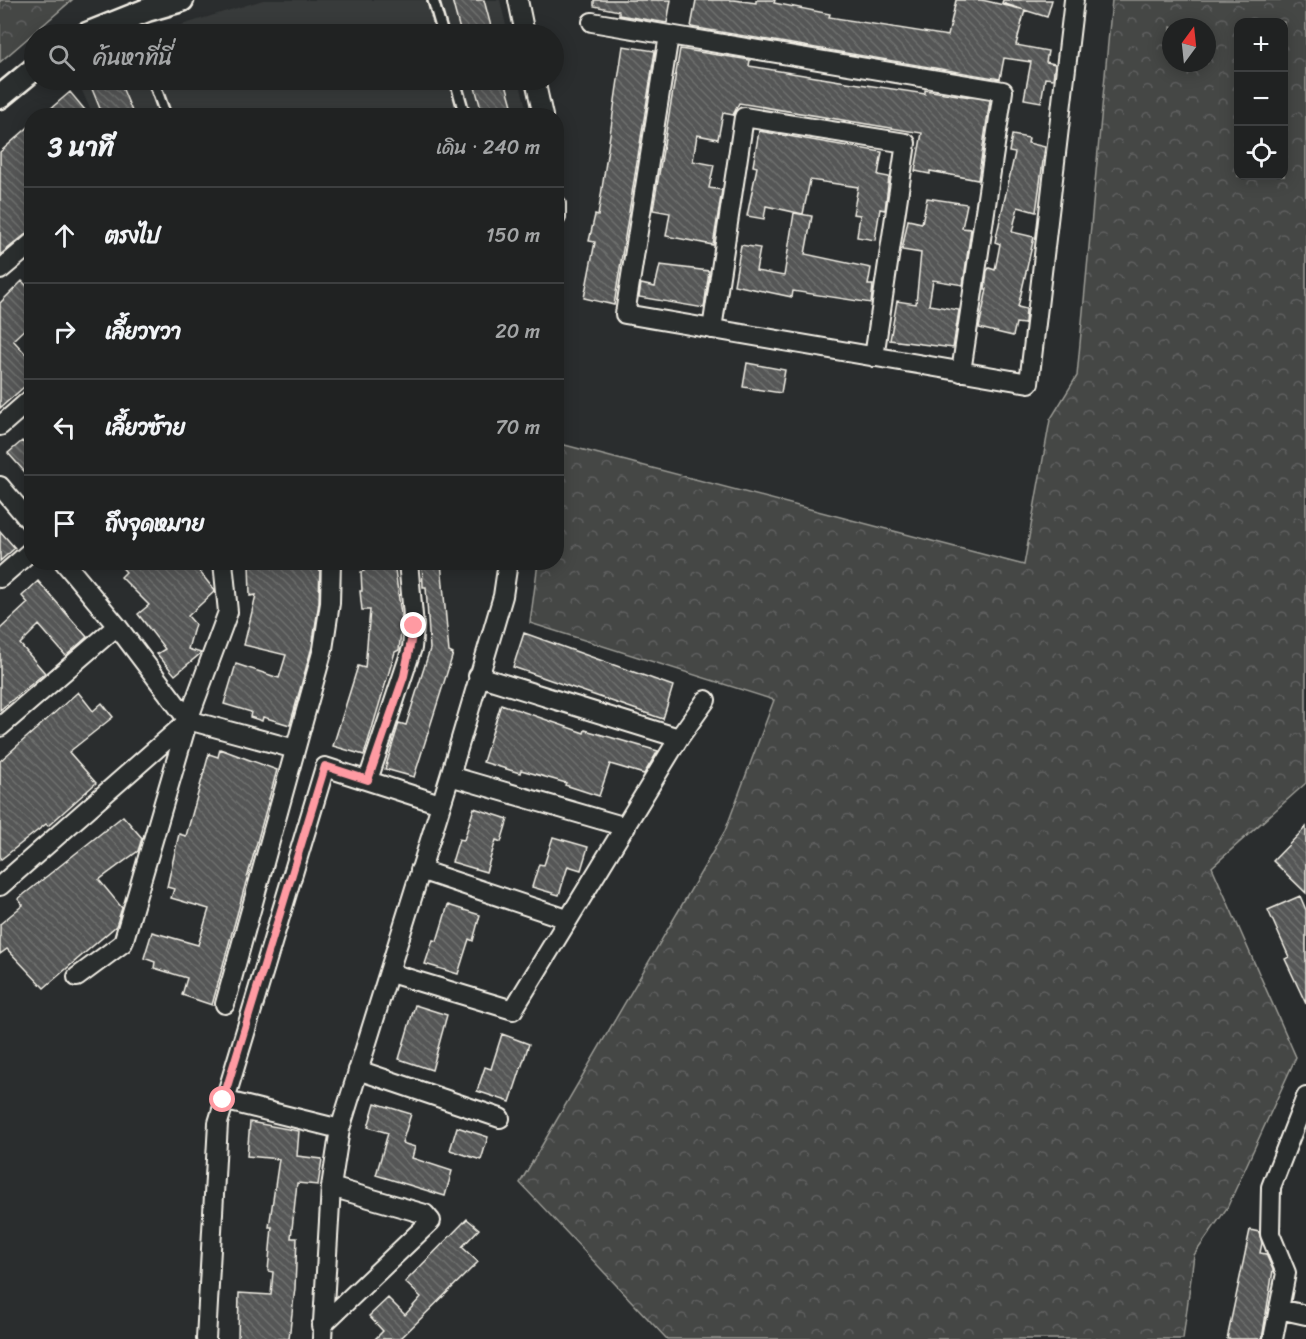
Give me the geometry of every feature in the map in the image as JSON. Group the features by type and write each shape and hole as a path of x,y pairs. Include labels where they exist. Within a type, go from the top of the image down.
{"street":[{"path":"138,24 182,0"},
{"path":"518,0 523,24"},
{"path":"669,35 625,314 1029,383 1074,0"},
{"path":"592,22 1003,91 961,372"},
{"path":"0,97 24,77"},
{"path":"537,90 541,108"},
{"path":"712,329 744,117 906,142 874,357"},
{"path":"0,270 24,250"},
{"path":"0,426 24,405"},
{"path":"0,486 24,514"},
{"path":"0,578 24,557"},
{"path":"71,570 117,626 188,720 295,749"},
{"path":"77,977 123,943 188,720 228,612 224,570"},
{"path":"225,1004 323,649 330,603 331,570"},
{"path":"368,780 412,648 414,626 409,570"},
{"path":"321,1333 331,1187 340,1130 450,776 503,596 507,570"},
{"path":"0,727 117,626"},
{"path":"478,676 679,738"},
{"path":"390,973 513,1010 679,738 706,700"},
{"path":"0,886 188,720"},
{"path":"206,1339 218,1123 223,1100 325,766 440,804"},
{"path":"450,776 626,827"},
{"path":"420,870 567,919"},
{"path":"358,1070 500,1118"},
{"path":"1273,1339 1286,1273 1270,1234 1271,1187 1298,1136 1306,1097"},
{"path":"223,1100 340,1130"},
{"path":"321,1333 431,1221 424,1214 331,1187"},
{"path":"1279,1310 1306,1315"}],"lane":[{"path":"433,0 440,24"},
{"path":"157,90 163,108"},
{"path":"458,90 463,108"}],"shaded area":[{"path":"263,0 500,0 506,24 185,24"},
{"path":"82,90 522,90 526,108 90,108"}],"green space":[{"path":"0,0 72,0 44,24 24,24 24,41 0,62"},
{"path":"1112,0 1306,0 1306,783 1212,867 1296,1057 1227,1208 1194,1255 1183,1339 667,1339 520,1183 725,831 774,700 530,623 537,570 564,570 564,445 1024,565 1050,420 1077,376"}],"building":[{"path":"452,0 484,0 490,24 458,24"},
{"path":"594,0 671,0 667,23 619,15 619,11 594,6"},
{"path":"696,0 734,0 756,3 756,0 775,0 774,3 830,14 829,17 948,36 956,0 982,0 1025,10 1016,45 1048,51 1046,62 1055,64 1053,79 1045,78 1041,102 1024,99 1031,62 1004,58 1000,79 691,27"},
{"path":"1003,0 1052,0 1047,17 1002,3"},
{"path":"623,46 655,51 614,305 584,298 595,242 589,241 595,215 598,216"},
{"path":"680,49 750,60 749,66 840,81 925,94 925,90 990,100 978,180 930,171 930,174 915,171 922,133 739,103 733,115 723,113 718,139 697,135 693,161 714,165 709,188 722,190 713,245 666,236 670,213 653,210"},
{"path":"92,90 123,90 131,108 100,108"},
{"path":"476,90 508,90 513,108 481,108"},
{"path":"70,92 83,108 51,108"},
{"path":"24,131 24,236 0,255 0,152"},
{"path":"759,131 882,152 878,175 889,177 885,210 880,209 875,240 857,237 860,215 853,214 858,187 810,180 803,214 766,206 764,219 747,216 757,167 753,166"},
{"path":"1012,135 1029,138 1028,143 1045,147 1036,212 1018,207 1012,232 1034,237 1018,307 1026,309 1025,322 1024,324 1016,323 1013,336 979,328 987,289 985,289 987,271 989,268 995,270 1000,244 995,242 1015,153 1009,152"},
{"path":"927,198 967,204 962,228 971,229 963,285 933,280 929,305 959,310 953,348 890,340 897,301 916,304 921,253 902,250 908,220 922,223"},
{"path":"794,213 812,216 805,254 871,268 868,285 873,285 871,303 793,291 792,297 734,285 741,245 760,248 756,271 784,276"},
{"path":"660,265 709,271 704,308 639,297 641,284 655,287"},
{"path":"22,281 24,283 24,330 13,340 24,352 24,387 0,408 0,303"},
{"path":"747,363 785,370 781,393 743,387"},
{"path":"22,441 24,443 24,471 8,453"},
{"path":"0,531 15,548 0,561"},
{"path":"124,570 198,570 215,591 188,616 195,624 188,649 201,653 175,675 157,654 165,649 138,614 149,605 121,577 126,572"},
{"path":"249,570 320,570 319,602 312,647 290,725 263,717 262,721 250,717 251,712 224,704 236,664 279,678 286,655 244,645 256,595 250,596"},
{"path":"395,570 402,622 399,650 395,652 364,755 333,746 358,666 365,668 370,610 362,610 360,591 362,591 361,572"},
{"path":"422,570 442,570 449,652 453,654 414,777 385,769 399,723 406,725 430,649 426,587 423,587"},
{"path":"38,581 87,637 66,656 39,625 20,644 45,673 0,710 0,629 28,603 22,596"},
{"path":"524,633 673,686 663,719 513,667"},
{"path":"78,692 93,711 102,703 113,717 69,752 96,783 48,826 46,824 0,860 0,761"},
{"path":"501,704 584,733 585,730 658,751 644,774 610,764 599,796 565,785 566,783 483,762"},
{"path":"220,749 277,770 212,1005 182,995 187,978 154,968 155,962 144,958 152,932 198,945 209,909 171,898 174,889 167,887 179,834 186,836 209,754 218,757"},
{"path":"474,808 508,819 501,842 496,840 486,872 452,862 459,839 464,840"},
{"path":"123,816 142,838 138,851 99,880 122,908 116,926 44,988 7,949 0,954 0,924 23,905 18,899"},
{"path":"1306,827 1306,893 1273,861"},
{"path":"553,837 588,847 581,870 568,866 559,895 532,887 539,864 544,865"},
{"path":"1300,896 1306,910 1306,1004 1285,959 1289,957 1268,910"},
{"path":"448,905 480,915 473,941 469,939 458,974 425,964 433,940 437,941"},
{"path":"415,1005 447,1015 432,1070 399,1059"},
{"path":"502,1034 529,1044 510,1102 477,1091 485,1067 491,1069"},
{"path":"375,1103 411,1114 402,1143 415,1147 412,1158 452,1171 445,1196 376,1175 388,1133 368,1127"},
{"path":"250,1122 299,1131 297,1156 322,1159 318,1185 297,1183 291,1238 297,1238 295,1288 289,1339 238,1339 239,1293 271,1295 273,1272 268,1271 272,1227 269,1227 279,1159 247,1156"},
{"path":"457,1127 488,1137 481,1160 450,1150"},
{"path":"467,1219 479,1229 462,1247 478,1262 400,1339 375,1339 383,1331 369,1316 388,1298 405,1315 421,1297 405,1282"},
{"path":"1250,1230 1259,1232 1262,1243 1260,1253 1266,1254 1273,1270 1262,1339 1227,1339"}],"route":[{"path":"223,1100 325,766 368,780 404,676 412,648 414,626"}]}
